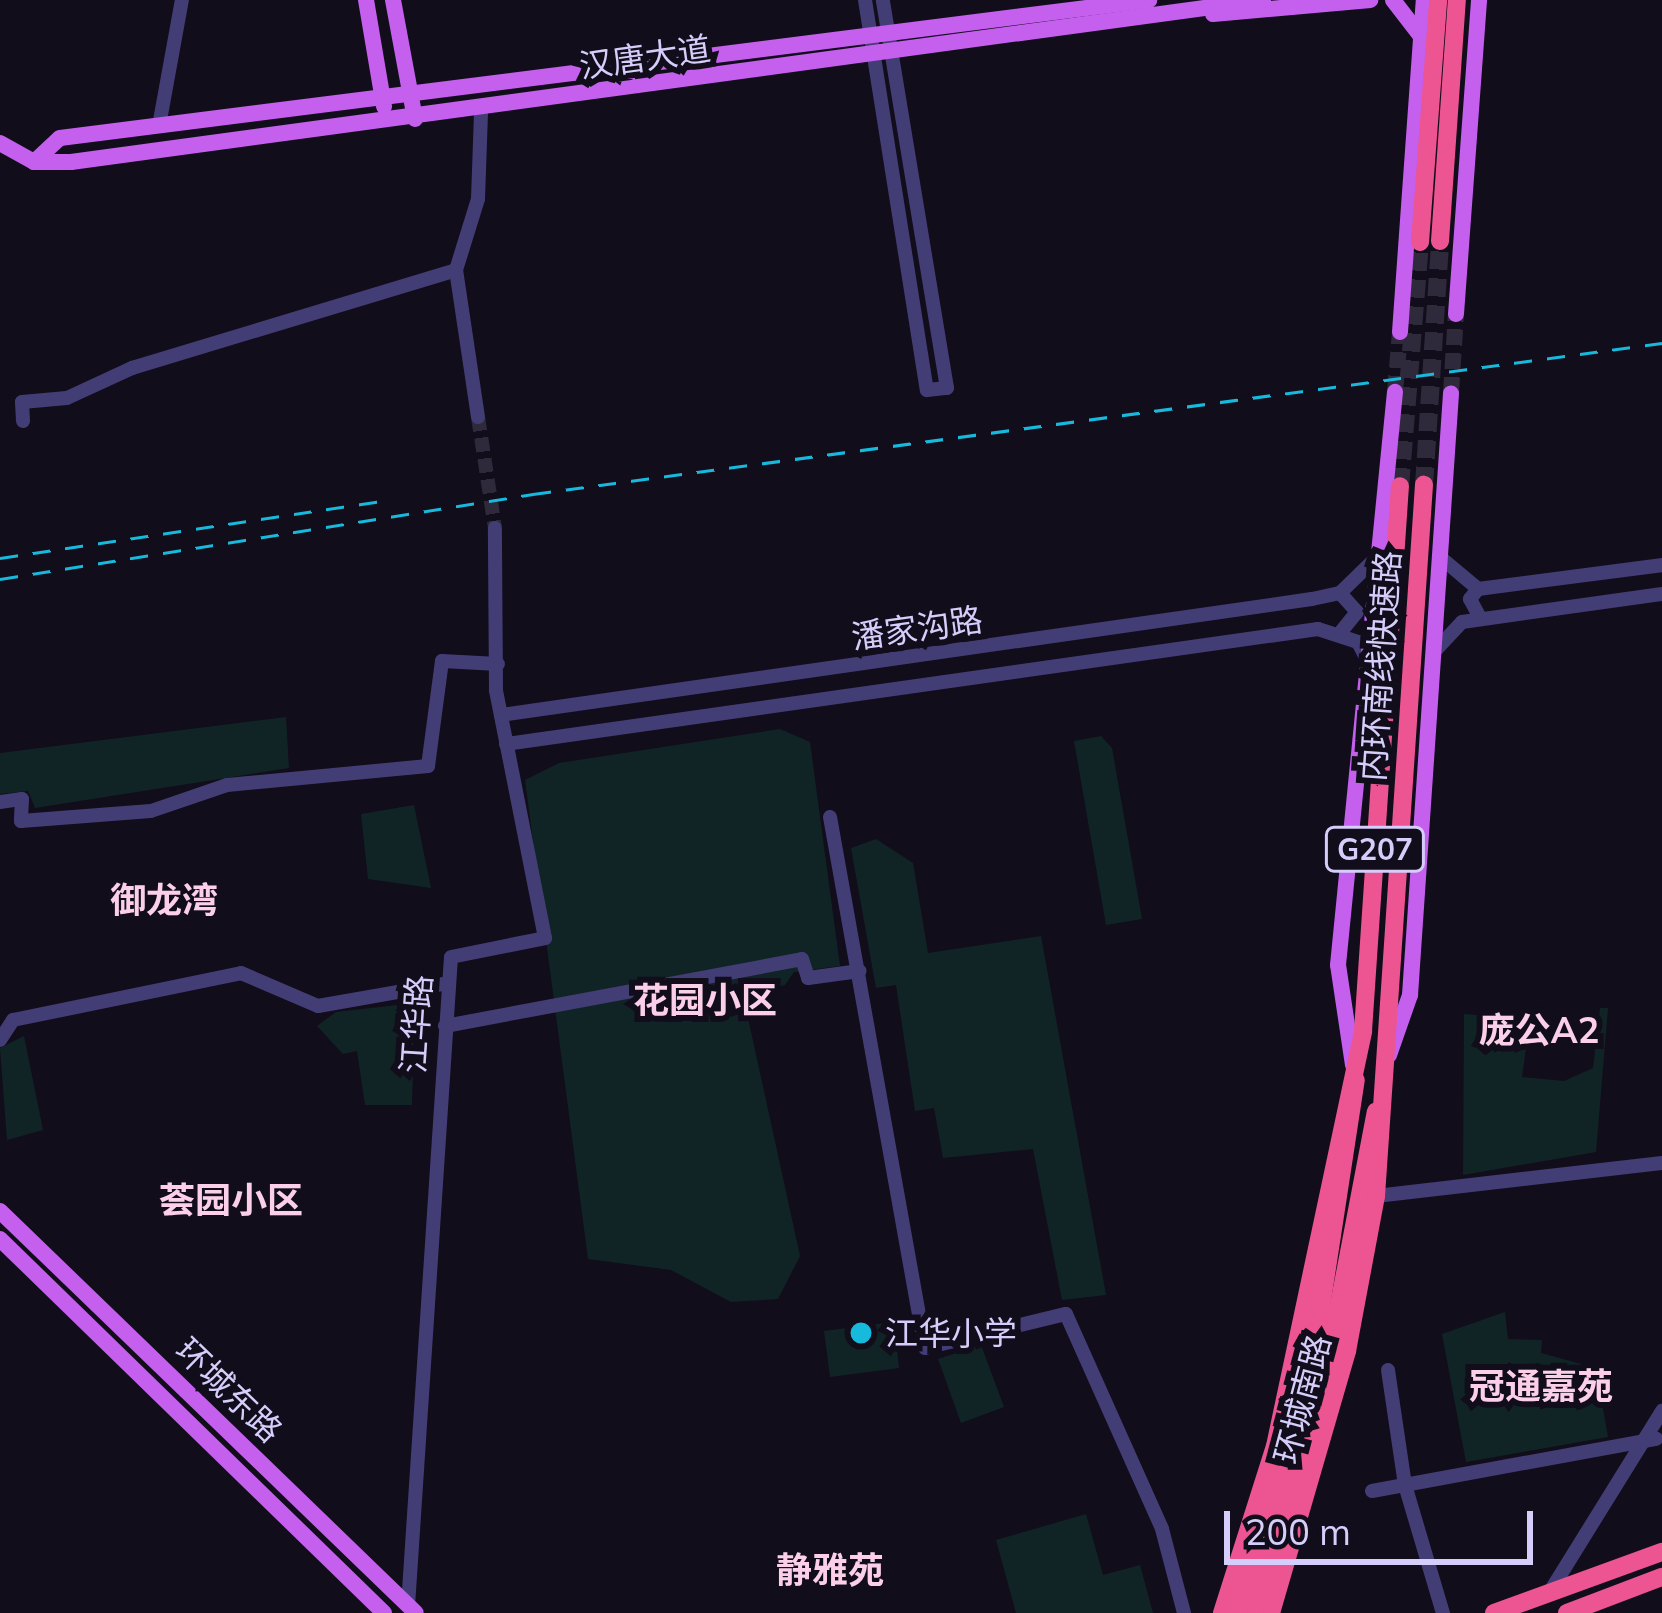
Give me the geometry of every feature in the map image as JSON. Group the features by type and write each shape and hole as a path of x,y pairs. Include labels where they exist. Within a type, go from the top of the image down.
{"highway":[{"path":"1438,0 1430,242 1457,0"},
{"name":"内环南线快速路","path":"1376,1196 1424,485"},
{"name":"内环南线快速路","path":"1255,1613 1330,1357 1355,1175 1356,1067 1400,486"},
{"name":"内环南线快速路","path":"1324,1206 1356,1067"},
{"name":"内环南线快速路","path":"1238,1613 1313,1353 1385,1067"},
{"name":"环城南路","path":"1274,1613 1348,1351 1376,1196"},
{"name":"环城南路","path":"1222,1613 1275,1446 1324,1206"},
{"path":"1494,1613 1662,1552"},
{"path":"1567,1613 1662,1576"}],"main road":[{"path":"366,0 387,122"},
{"path":"393,0 415,119"},
{"name":"汉唐大道","path":"34,162 481,111 1146,0"},
{"name":"汉唐大道","path":"34,162 60,138 877,42 894,52 1263,0"},
{"path":"1189,10 1243,17 1370,0"},
{"path":"1393,0 1421,37"},
{"path":"1400,332 1424,0"},
{"path":"1456,314 1479,0"},
{"path":"1477,36 1491,0"},
{"path":"0,142 34,162"},
{"path":"1356,1067 1338,965 1373,670 1396,392"},
{"path":"1385,1067 1410,995 1451,393"},
{"path":"1406,720 1429,721"},
{"name":"环城东路","path":"0,1211 412,1609"},
{"name":"环城东路","path":"0,1240 384,1613"}],"street":[{"path":"159,126 182,0"},
{"path":"865,0 877,42 927,390 947,388 894,52"},
{"path":"877,42 883,0"},
{"path":"478,417 455,270 478,199 481,111"},
{"path":"23,421 22,402 67,398 132,368 455,270"},
{"name":"江华路","path":"412,1609 451,957 545,938 501,715 495,528"},
{"path":"1373,670 1341,632 1357,612 1340,593 1383,548"},
{"path":"1440,556 1478,589"},
{"path":"1480,618 1470,598 1478,589 1662,565"},
{"name":"潘家沟路","path":"501,715 1340,593"},
{"path":"1433,652 1462,622 1662,594"},
{"name":"潘家沟路","path":"506,743 1341,632"},
{"path":"0,802 22,799 21,821 151,812 227,785 428,766 442,661 498,664"},
{"path":"830,817 925,1348 1066,1314 1162,1529 1184,1613"},
{"path":"445,1025 802,959 808,978 860,971"},
{"path":"0,1040 13,1020 241,973 318,1006 448,982"},
{"path":"1376,1196 1662,1163"},
{"path":"1388,1370 1406,1485 1443,1613"},
{"path":"1546,1595 1650,1440 1662,1411"},
{"path":"1372,1491 1650,1440"}],"green space":[{"path":"286,717 289,768 35,808 28,791 0,794 0,753"},
{"path":"780,729 810,742 840,966 794,972 785,985 743,995 800,1256 778,1299 731,1302 671,1270 588,1259 525,780 559,763"},
{"path":"1101,736 1112,748 1142,919 1106,925 1074,741"},
{"path":"414,805 431,888 368,879 361,814"},
{"path":"876,839 913,863 928,953 1041,936 1106,1295 1062,1300 1033,1149 943,1158 934,1108 915,1111 896,985 876,988 851,848"},
{"path":"415,1003 412,1105 365,1105 357,1051 343,1054 317,1026 336,1012"},
{"path":"1600,1008 1608,1008 1596,1152 1463,1175 1464,1014 1530,1019 1522,1077 1564,1081 1593,1068"},
{"path":"24,1036 43,1130 7,1140 0,1048"},
{"path":"1505,1312 1508,1339 1542,1340 1541,1353 1596,1368 1608,1437 1466,1462 1442,1334"},
{"path":"894,1322 899,1368 830,1377 824,1331"},
{"path":"981,1345 1004,1407 961,1423 938,1359"},
{"path":"1086,1514 1103,1575 1140,1565 1153,1613 1016,1613 996,1540"}],"tunnel":[{"path":"1424,485 1440,241"},
{"path":"1400,486 1420,242"},
{"path":"1451,393 1456,314"},
{"path":"1395,392 1400,332"},
{"path":"478,417 495,528"}],"railway":[{"path":"0,579 533,494 1662,343"},
{"path":"0,558 389,500"}],"place":[{"name":"江华小学","path":"861,1333"}],"district":[{"name":"御龙湾","path":"164,900"},
{"name":"花园小区","path":"705,1000"},
{"name":"庞公A2","path":"1539,1030"},
{"name":"荟园小区","path":"231,1200"},
{"name":"冠通嘉苑","path":"1541,1386"},
{"name":"静雅苑","path":"830,1570"}]}
